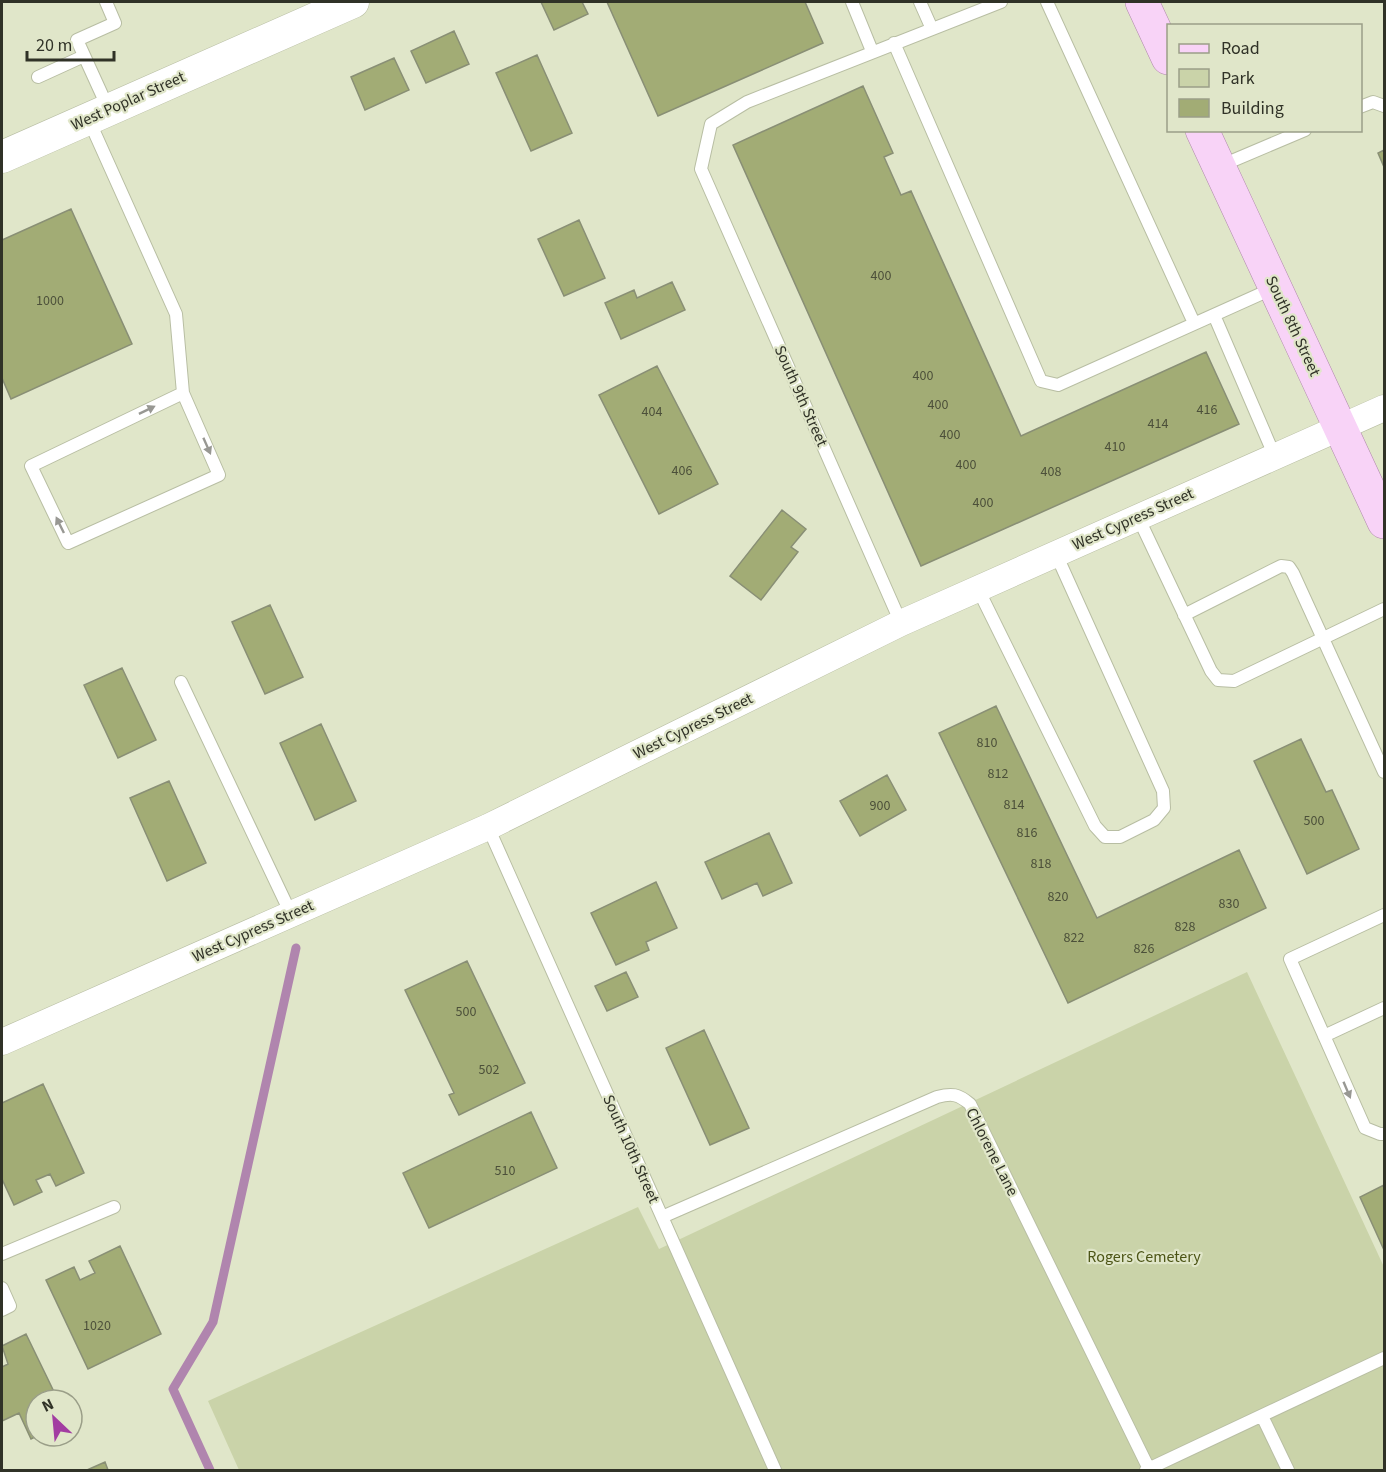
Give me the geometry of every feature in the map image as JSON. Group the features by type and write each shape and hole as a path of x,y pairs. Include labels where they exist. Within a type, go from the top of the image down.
{"main road":[{"path":"1142,2 1167,56"},
{"name":"South 8th Street","path":"1203,132 1384,522"}],"street":[{"name":"West Poplar Street","path":"2,157 339,4"},
{"name":"West Cypress Street","path":"2,1042 488,827 902,623 1384,408"}],"lane":[{"path":"106,2 115,23 77,40 84,56 98,114 176,314 183,393 219,475 68,543 31,466 183,393"},
{"path":"852,2 872,51 1001,2"},
{"path":"920,2 932,29"},
{"path":"1047,2 1194,323"},
{"path":"894,43 1041,381 1058,385 1275,287"},
{"name":"South 9th Street","path":"872,51 747,102 711,124 701,169 902,623"},
{"path":"38,77 84,56"},
{"path":"1362,106 1373,102 1384,106"},
{"path":"1219,166 1300,132"},
{"path":"1214,315 1275,457"},
{"path":"1138,517 1211,671 1218,680 1234,681 1384,609"},
{"path":"978,589 1095,826 1105,837 1120,837 1154,820 1164,808 1163,791 1056,554"},
{"path":"1184,615 1281,567 1289,567 1384,772"},
{"path":"181,682 291,914"},
{"name":"South 10th Street","path":"488,827 774,1470"},
{"path":"1384,915 1290,959 1365,1128 1384,1134"},
{"path":"1324,1036 1384,1008"},
{"name":"Chlorene Lane","path":"662,1217 937,1097 950,1093 961,1096 969,1104 1148,1470"},
{"path":"2,1254 114,1207"},
{"path":"2,1288 10,1306 2,1310"},
{"path":"1148,1470 1384,1358"},
{"path":"1262,1416 1288,1470"}],"green space":[{"name":"Rogers Cemetery","path":"1247,972 1384,1267 1384,1470 239,1470 208,1401 638,1207 659,1249"}],"building":[{"path":"541,2 582,2 588,14 554,30"},
{"path":"607,2 805,2 823,43 658,116"},
{"path":"454,31 469,64 426,83 411,51"},
{"path":"537,55 572,133 531,151 496,73"},
{"path":"394,58 409,90 365,110 351,77"},
{"path":"863,86 893,153 884,157 901,195 911,191 1021,436 1206,352 1239,424 921,566 733,145"},
{"path":"1384,150 1384,167 1378,153"},
{"path":"71,209 132,344 11,399 2,378 2,240"},
{"path":"579,220 605,278 564,296 538,239"},
{"path":"672,282 685,310 621,339 605,303 634,290 637,298"},
{"path":"657,366 718,484 659,514 599,395"},
{"path":"782,510 806,529 791,547 798,552 761,600 730,576"},
{"path":"270,605 303,677 265,694 232,622"},
{"path":"122,668 156,740 118,758 84,685"},
{"path":"996,706 1097,918 1239,850 1266,908 1068,1003 939,733"},
{"path":"321,724 356,801 315,820 280,743"},
{"path":"1301,739 1326,792 1332,790 1359,849 1307,874 1254,761"},
{"path":"887,775 906,810 860,836 840,801"},
{"path":"169,781 206,863 167,881 130,798"},
{"path":"769,833 792,883 763,896 757,883 722,899 705,862"},
{"path":"656,882 677,928 646,942 649,950 616,965 591,913"},
{"path":"467,961 525,1083 459,1115 449,1095 454,1093 405,990"},
{"path":"626,972 638,997 607,1011 595,986"},
{"path":"704,1030 749,1128 710,1145 666,1048"},
{"path":"43,1084 84,1173 56,1186 50,1174 36,1180 42,1192 14,1205 2,1179 2,1103"},
{"path":"531,1112 557,1168 429,1228 403,1173"},
{"path":"1384,1185 1384,1250 1360,1197"},
{"path":"120,1246 161,1334 88,1369 46,1280 74,1267 80,1280 95,1273 89,1261"},
{"path":"26,1334 52,1388 24,1388 24,1424 19,1413 2,1421 2,1367 8,1364 2,1346"},
{"path":"105,1462 108,1470 87,1470"}],"waterway":[{"path":"210,1470 173,1389 213,1322 296,948"}]}
